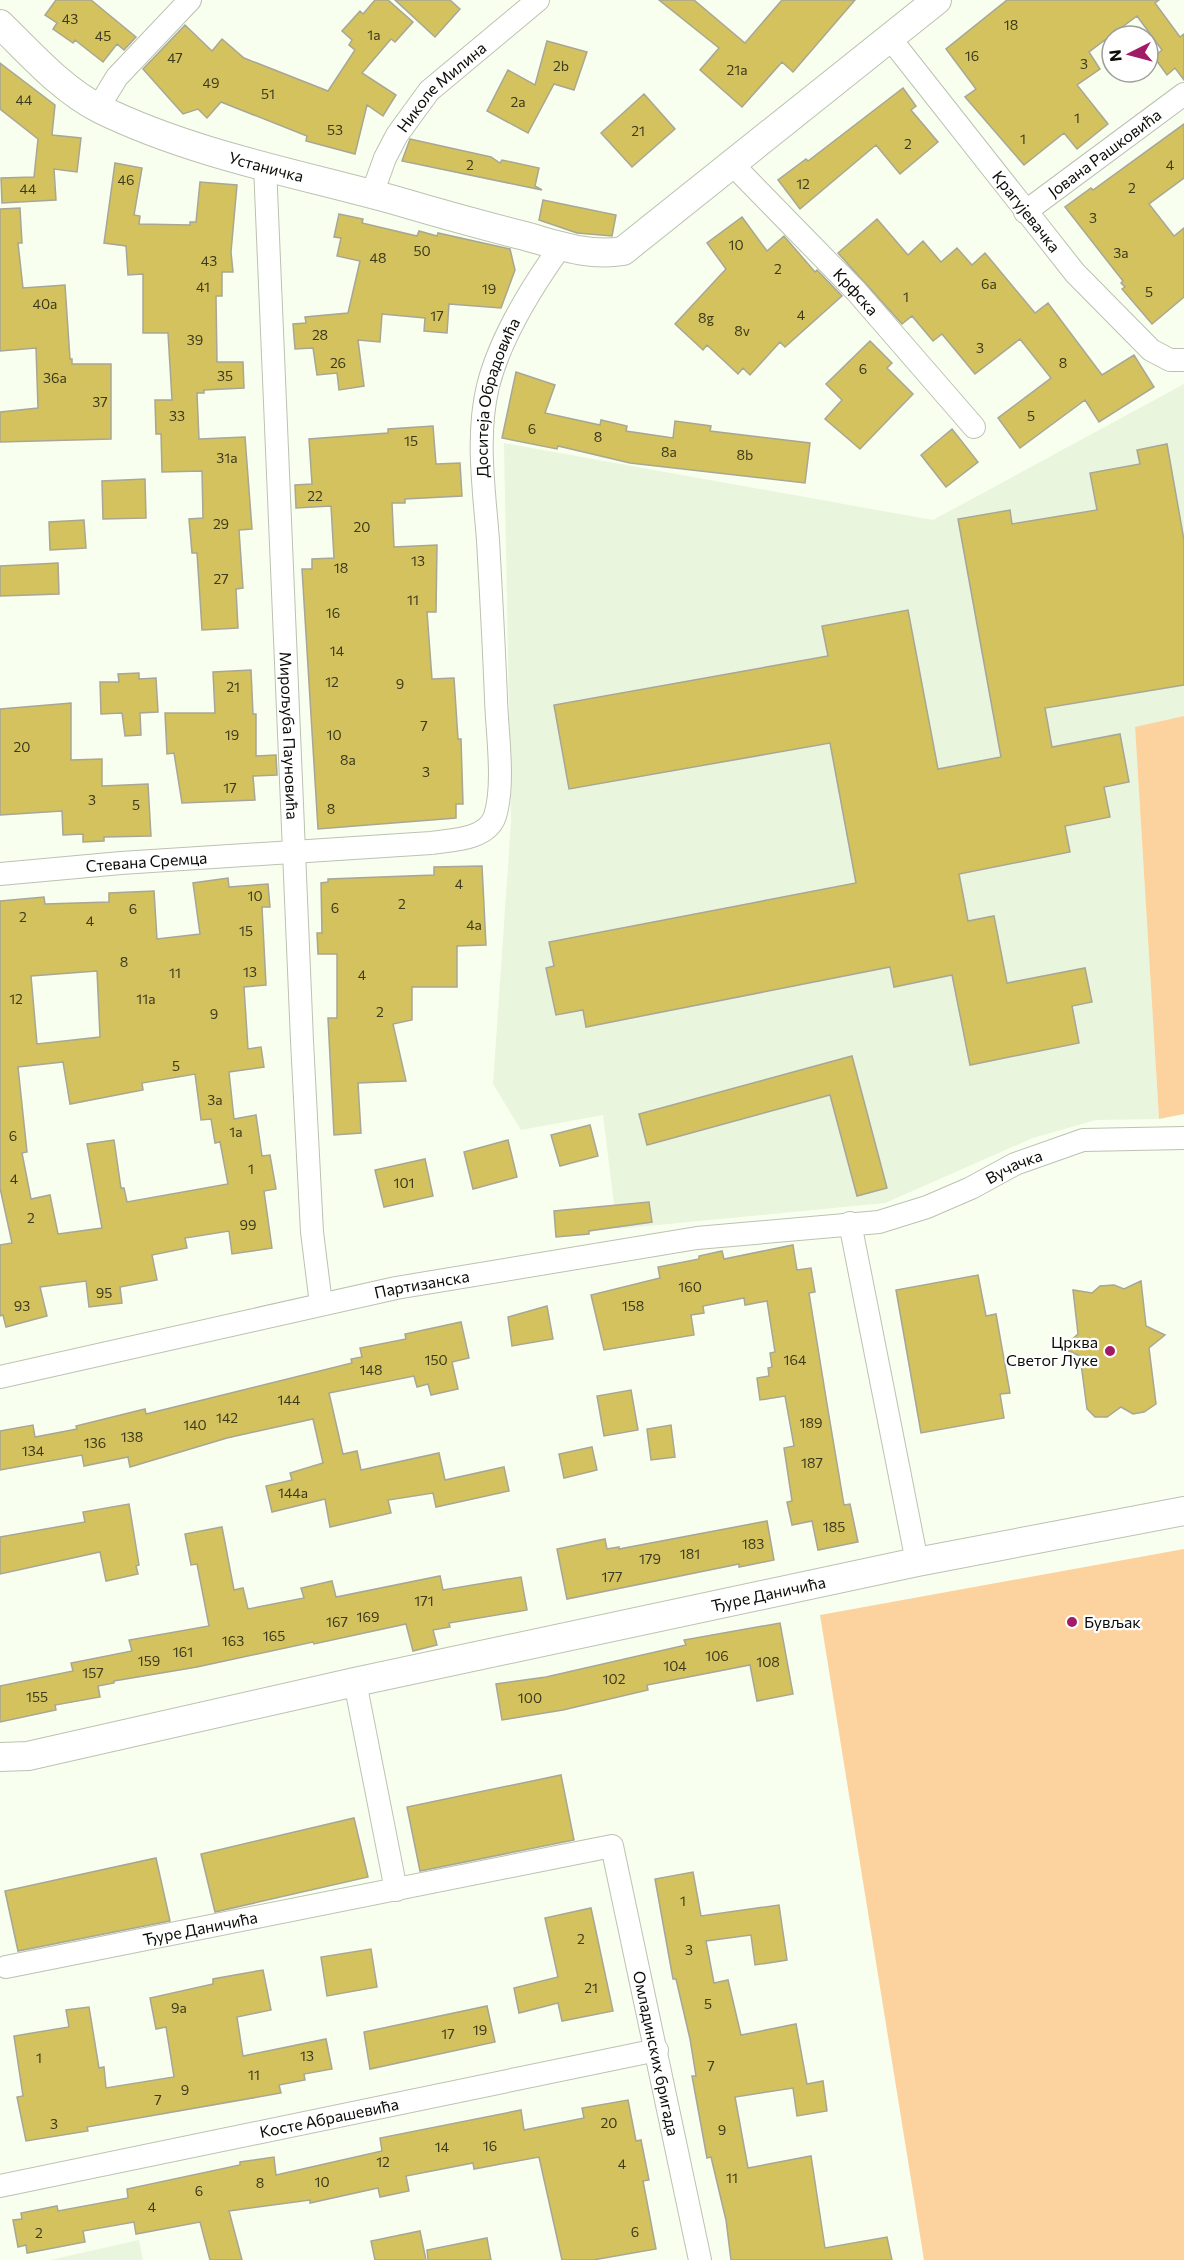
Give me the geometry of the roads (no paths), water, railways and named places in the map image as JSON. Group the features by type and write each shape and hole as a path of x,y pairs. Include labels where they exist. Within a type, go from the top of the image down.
{"street":[{"path":"98,108 117,77 190,0"},
{"name":"Николе Милина","path":"372,194 384,158 397,135 429,91 538,0"},
{"path":"561,246 596,253 623,251 937,0"},
{"name":"Устаничка","path":"0,24 55,76 98,108 163,134 265,166 561,246"},
{"name":"Крагујевачка","path":"889,37 1075,273 1151,350 1170,360 1184,360"},
{"name":"Јована Рашковића","path":"1025,212 1184,94"},
{"name":"Крфска","path":"732,164 856,291 974,427"},
{"name":"Мирољуба Пауновића","path":"265,166 312,1232 321,1304"},
{"name":"Доситеја Обрадовића","path":"294,851 464,839 484,831 495,818 499,784 492,598 482,451 483,419 489,385 499,353 543,271 561,246"},
{"name":"Стевана Сремца","path":"0,874 121,862 294,851"},
{"name":"Вучачка","path":"850,1223 879,1222 898,1217 971,1188 1015,1164 1083,1140 1184,1138"},
{"path":"850,1223 917,1562"},
{"name":"Партизанска","path":"0,1377 396,1288 697,1238 850,1223"},
{"name":"Ђуре Даничића","path":"0,1757 28,1756 355,1682 917,1562 1184,1511"},
{"path":"355,1682 396,1890"},
{"name":"Ђуре Даничића","path":"0,1769 28,1756"},
{"name":"Ђуре Даничића","path":"6,1966 612,1846"},
{"name":"Омладинских бригада","path":"612,1846 700,2260"},
{"name":"Косте Абрашевића","path":"0,2186 657,2050"}],"place":[{"name":"Црква Светог Луке","path":"1110,1351"},
{"name":"Бувљак","path":"1072,1622"}]}
